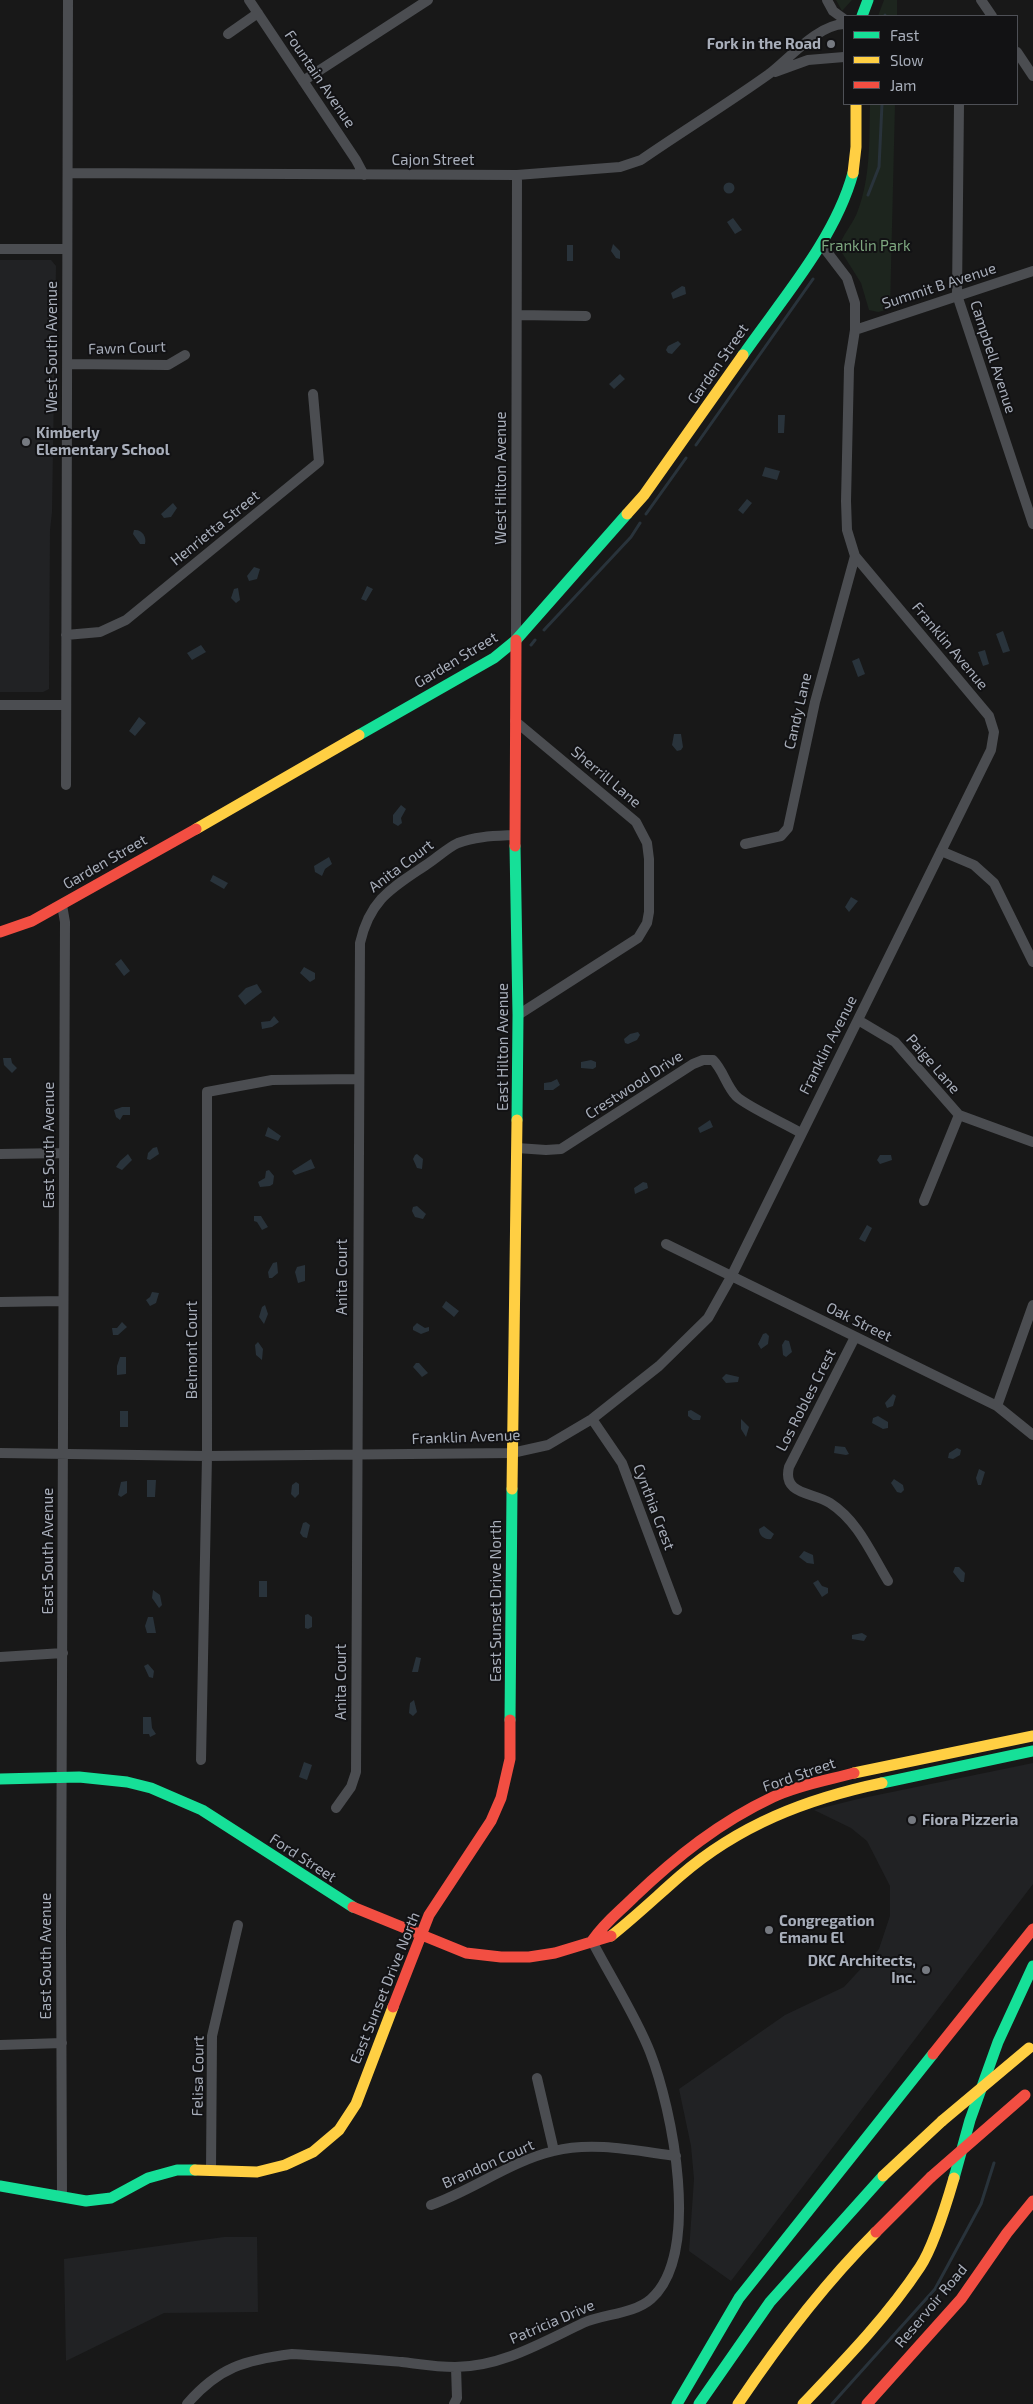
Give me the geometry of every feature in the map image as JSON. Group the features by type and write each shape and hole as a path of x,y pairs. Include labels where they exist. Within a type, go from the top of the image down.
{"main road":[{"path":"862,15 868,0"},
{"path":"821,244 847,195 853,173 856,147 856,105"},
{"name":"Garden Street","path":"0,932 32,920 62,905 494,658 516,640 644,495 821,244"},
{"name":"East Hilton Avenue","path":"512,1453 518,1014 515,835 516,640"},
{"name":"East Sunset Drive North","path":"0,2186 86,2201 111,2198 148,2178 177,2170 258,2172 285,2165 313,2152 339,2130 356,2104 420,1935 430,1915 491,1821 506,1782 510,1759 512,1453"},
{"name":"Ford Street","path":"592,1941 606,1921 625,1906 674,1859 726,1822 775,1796 817,1782 863,1770 1033,1736"},
{"name":"Ford Street","path":"0,1779 62,1777 122,1780 151,1787 179,1798 355,1908 466,1953 501,1957 529,1957 555,1953 611,1936 645,1909 681,1875 734,1837 783,1812 824,1797 868,1786 1033,1751"},
{"path":"868,1786 874,1777 909,1770 917,1760"},
{"path":"677,2404 739,2298 1033,1929"},
{"path":"803,2404 863,2340 921,2266 946,2206 970,2120 998,2042 1033,1966"},
{"path":"700,2404 770,2302 872,2186 942,2121 1031,2047"},
{"path":"738,2404 778,2346 849,2258 931,2177 1029,2092"},
{"name":"Reservoir Road","path":"867,2404 961,2299 1007,2233 1033,2201"}],"street":[{"name":"West South Avenue","path":"66,785 68,0"},
{"name":"Fountain Avenue","path":"250,0 364,175"},
{"path":"303,81 428,0"},
{"path":"828,0 833,11 843,18"},
{"path":"228,34 258,13"},
{"name":"Cajon Street","path":"68,173 517,175 620,167 640,160 770,74 801,46 830,28 843,24"},
{"path":"1018,54 1033,76"},
{"name":"Cajon Street","path":"770,74 808,60 843,57"},
{"name":"Campbell Avenue","path":"958,105 957,295 1033,524"},
{"name":"West Hilton Avenue","path":"516,640 517,175"},
{"name":"Franklin Avenue","path":"0,1453 63,1452 207,1456 357,1456 512,1453 548,1445 592,1419 659,1366 708,1318 731,1277 991,750 994,732 988,716 855,556 847,530 846,501 849,368 854,330 855,302 847,278 821,244"},
{"path":"0,248 67,249"},
{"name":"Summit B Avenue","path":"854,330 957,295 1033,272"},
{"path":"517,315 586,316"},
{"name":"Fawn Court","path":"68,364 168,365 185,355"},
{"name":"Henrietta Street","path":"66,635 100,632 126,620 319,462 313,394"},
{"name":"Candy Lane","path":"744,844 781,836 788,828 814,702 855,556"},
{"path":"0,705 65,705"},
{"name":"Sherrill Lane","path":"515,721 636,822 647,843 649,859 649,912 647,923 638,938 518,1014"},
{"name":"Anita Court","path":"336,1808 351,1787 356,1772 360,943 367,917 382,896 457,844 484,837 515,835"},
{"path":"941,851 974,865 994,883 1033,962"},
{"name":"East South Avenue","path":"62,905 65,922 62,2197"},
{"name":"Paige Lane","path":"858,1020 895,1042 959,1115 1033,1142"},
{"name":"Crestwood Drive","path":"517,1148 546,1150 561,1148 693,1064 703,1060 713,1060 718,1065 726,1082 737,1097 801,1133"},
{"name":"Belmont Court","path":"201,1760 207,1456 207,1092 272,1080 358,1079"},
{"name":"Paige Lane","path":"924,1201 959,1115"},
{"path":"0,1154 64,1153"},
{"name":"Oak Street","path":"666,1244 997,1406 1033,1435"},
{"path":"0,1302 63,1301"},
{"path":"997,1406 1033,1306"},
{"name":"Los Robles Crest","path":"855,1337 789,1467 787,1476 790,1484 796,1489 829,1503 853,1522 888,1581"},
{"name":"Cynthia Crest","path":"592,1419 622,1464 677,1610"},
{"path":"0,1656 63,1653"},
{"name":"Felisa Court","path":"211,2171 212,2036 238,1925"},
{"name":"Patricia Drive","path":"187,2404 201,2388 224,2372 250,2360 292,2354 456,2367 511,2356 593,2318 618,2313 649,2301 662,2286 671,2270 678,2223 676,2156 663,2091 649,2050 592,1941"},
{"path":"0,2045 62,2043"},
{"path":"537,2078 554,2151"},
{"name":"Brandon Court","path":"431,2205 456,2196 518,2164 554,2151 578,2148 615,2149 676,2156"},
{"path":"454,2404 457,2398 456,2367"}],"shaded area":[{"path":"729,182 735,188 729,194 723,188"},
{"path":"733,218 742,230 735,234 727,222"},
{"path":"613,244 620,251 620,259 616,258 611,251"},
{"path":"567,245 573,245 573,261 567,261"},
{"name":"Kimberly Elementary School","path":"0,260 51,260 56,266 52,512 50,530 49,689 43,692 0,692"},
{"path":"682,286 685,287 686,294 673,299 671,293"},
{"path":"678,341 681,344 672,354 668,353 666,350 668,346"},
{"path":"620,374 625,379 614,389 609,384"},
{"path":"778,415 785,415 784,433 778,433"},
{"path":"765,467 780,471 777,480 762,476"},
{"path":"747,499 752,503 743,514 738,510"},
{"path":"173,503 177,508 171,517 164,518 161,514"},
{"path":"134,530 143,534 145,544 140,544 133,534"},
{"path":"254,567 260,569 257,579 249,581 247,576"},
{"path":"367,586 373,589 366,601 361,599"},
{"path":"238,588 240,600 236,603 231,598 234,589"},
{"path":"1003,631 1010,651 1003,653 996,634"},
{"path":"201,645 206,652 192,660 187,653"},
{"path":"985,650 989,664 983,666 978,652"},
{"path":"859,658 865,674 858,677 852,661"},
{"path":"139,717 146,723 135,736 129,731"},
{"path":"674,734 681,734 683,747 681,750 677,751 672,745"},
{"path":"401,805 406,809 401,818 402,823 398,826 393,823 393,815"},
{"path":"329,857 332,864 325,869 322,876 315,872 314,866"},
{"path":"213,875 228,883 224,889 210,881"},
{"path":"851,897 858,901 849,912 845,907"},
{"path":"121,959 130,971 124,976 115,964"},
{"path":"304,967 315,973 315,979 310,982 300,973"},
{"path":"257,984 262,992 245,1005 238,996 246,988"},
{"path":"274,1016 279,1022 272,1027 262,1029 261,1022 270,1021"},
{"path":"638,1032 640,1035 637,1040 628,1044 625,1043 624,1039 630,1034"},
{"path":"3,1058 11,1058 12,1063 17,1068 12,1073 4,1065"},
{"path":"591,1060 596,1062 596,1067 593,1069 581,1068 581,1062"},
{"path":"557,1079 560,1085 553,1090 544,1090 544,1083"},
{"path":"130,1107 130,1115 123,1115 120,1120 116,1117 114,1110"},
{"path":"710,1120 713,1127 700,1133 698,1128"},
{"path":"268,1127 281,1136 278,1141 265,1136"},
{"path":"157,1147 159,1154 150,1160 147,1159 148,1153"},
{"path":"128,1154 132,1160 122,1170 116,1167 120,1161"},
{"path":"417,1154 423,1159 422,1169 417,1168 413,1159"},
{"path":"880,1155 891,1155 892,1160 880,1164 877,1160"},
{"path":"311,1159 315,1168 295,1175 292,1171"},
{"path":"269,1170 274,1176 273,1184 260,1187 258,1182 265,1178 266,1171"},
{"path":"643,1182 647,1183 648,1188 635,1194 634,1188"},
{"path":"417,1206 426,1214 423,1219 415,1217 412,1211 413,1207"},
{"path":"254,1216 261,1216 268,1227 262,1230 257,1222 254,1221"},
{"path":"867,1225 872,1228 865,1242 859,1239"},
{"path":"277,1262 278,1273 269,1278 268,1272 273,1263"},
{"path":"305,1265 305,1281 298,1283 295,1272 297,1267"},
{"path":"152,1292 159,1293 156,1303 150,1306 146,1300"},
{"path":"446,1301 459,1311 454,1317 442,1307"},
{"path":"265,1305 268,1314 264,1324 259,1317 262,1307"},
{"path":"122,1322 127,1327 118,1335 113,1335 112,1328 117,1328"},
{"path":"417,1323 425,1328 429,1327 429,1331 421,1334 413,1330"},
{"path":"766,1333 769,1336 768,1344 761,1349 758,1344 763,1334"},
{"path":"785,1340 789,1341 792,1352 786,1357 783,1355 782,1345"},
{"path":"258,1342 263,1349 262,1360 256,1355 255,1345"},
{"path":"120,1357 126,1357 126,1374 117,1375 117,1366"},
{"path":"416,1363 419,1363 428,1373 422,1377 413,1367"},
{"path":"726,1374 739,1377 738,1382 726,1383 722,1378"},
{"path":"893,1394 896,1396 893,1406 887,1408 885,1403"},
{"path":"691,1410 701,1416 700,1420 693,1420 688,1416 688,1411"},
{"path":"120,1411 128,1411 128,1427 120,1427"},
{"path":"878,1416 888,1422 888,1428 883,1429 872,1423 873,1418"},
{"path":"741,1419 749,1427 746,1437 741,1429"},
{"path":"835,1446 845,1447 849,1454 834,1453"},
{"path":"957,1448 961,1450 960,1455 953,1459 948,1458 949,1453"},
{"path":"979,1469 985,1472 981,1485 978,1485 976,1478"},
{"path":"894,1479 903,1485 904,1490 901,1493 897,1492 891,1483"},
{"path":"147,1480 156,1480 155,1497 147,1497"},
{"path":"127,1481 127,1493 121,1497 118,1495 121,1482"},
{"path":"296,1482 299,1484 299,1494 295,1498 291,1494 292,1485"},
{"path":"306,1522 310,1525 307,1538 303,1537 300,1533 303,1523"},
{"path":"764,1526 774,1534 771,1539 761,1536 759,1529"},
{"path":"804,1551 813,1555 814,1564 807,1563 799,1557"},
{"path":"955,1567 959,1567 965,1573 964,1582 961,1582 953,1572"},
{"path":"818,1580 822,1586 828,1588 828,1593 822,1597 813,1583"},
{"path":"259,1581 267,1581 267,1597 259,1597"},
{"path":"153,1590 160,1595 162,1605 159,1608 152,1598"},
{"path":"308,1614 312,1617 312,1627 308,1629 305,1628 305,1615"},
{"path":"148,1617 153,1617 156,1633 147,1633 145,1626"},
{"path":"862,1633 867,1636 864,1641 852,1639 852,1635"},
{"path":"416,1657 421,1658 418,1672 412,1672"},
{"path":"148,1664 154,1671 153,1678 149,1677 144,1666"},
{"path":"414,1700 417,1712 413,1716 409,1713 410,1703"},
{"path":"143,1717 151,1717 152,1728 156,1734 150,1737 149,1734 143,1734"},
{"path":"304,1762 312,1765 307,1780 299,1777"},
{"path":"1033,1763 1033,1884 731,2281 689,2251 694,2179 691,2146 679,2089 785,2015 844,1987 879,1949 890,1916 890,1886 867,1841 851,1828 814,1810 858,1799"},
{"path":"224,2237 257,2237 258,2312 164,2313 66,2361 64,2259"}],"green space":[{"path":"836,0 852,0 842,11"},
{"path":"884,0 897,0 897,15 878,15"},
{"name":"Franklin Park","path":"870,105 895,105 890,309 878,312 869,310 861,283 839,248 862,200 868,159"}],"waterway":[{"path":"868,195 879,167 882,105"},
{"path":"696,445 813,279"},
{"path":"646,514 686,458"},
{"path":"544,630 631,537 640,523"},
{"path":"531,645 535,640"},
{"path":"832,2404 935,2289 981,2204 994,2163"}],"traffic: fast":[{"path":"862,15 868,0"},
{"path":"743,355 821,245 845,197 853,173"},
{"path":"359,735 494,658 516,640 627,514"},
{"path":"515,846 518,1015 517,1120"},
{"path":"510,1720 512,1489"},
{"path":"882,1783 1033,1751"},
{"path":"0,1779 79,1777 127,1782 151,1788 202,1810 353,1907"},
{"path":"954,2178 970,2120 998,2042 1033,1966"},
{"path":"677,2404 739,2298 933,2054"},
{"path":"0,2186 86,2201 111,2198 148,2178 177,2170 195,2170"},
{"path":"699,2404 770,2302 883,2176"}],"traffic: slow":[{"path":"853,173 856,147 856,105"},
{"path":"627,514 644,495 743,355"},
{"path":"196,829 359,735"},
{"path":"512,1489 517,1120"},
{"path":"854,1773 1033,1736"},
{"path":"611,1936 703,1858 750,1828 800,1806 854,1789 882,1783"},
{"path":"195,2170 257,2172 285,2165 313,2152 339,2130 356,2104 393,2007"},
{"path":"942,2121 1029,2048"},
{"path":"883,2176 942,2121"},
{"path":"803,2404 879,2321 920,2267 935,2236 954,2178"},
{"path":"738,2404 803,2315 838,2272 876,2232"}],"traffic: jam":[{"path":"515,846 516,640"},
{"path":"0,932 32,921 196,829"},
{"path":"393,2007 429,1915 491,1821 501,1798 510,1759 510,1720"},
{"path":"592,1941 607,1923 650,1882 683,1854 735,1817 783,1793 854,1773"},
{"path":"353,1907 466,1953 501,1957 529,1957 555,1953 611,1936"},
{"path":"933,2054 1033,1929"},
{"path":"931,2177 1025,2095"},
{"path":"876,2232 931,2177"},
{"path":"867,2404 961,2299 1007,2233 1033,2201"}],"place":[{"name":"Fork in the Road","path":"831,44"},
{"name":"Kimberly Elementary School","path":"26,442"},
{"name":"Fiora Pizzeria","path":"912,1820"},
{"name":"Congregation Emanu El","path":"769,1930"},
{"name":"DKC Architects, Inc.","path":"926,1970"}]}
